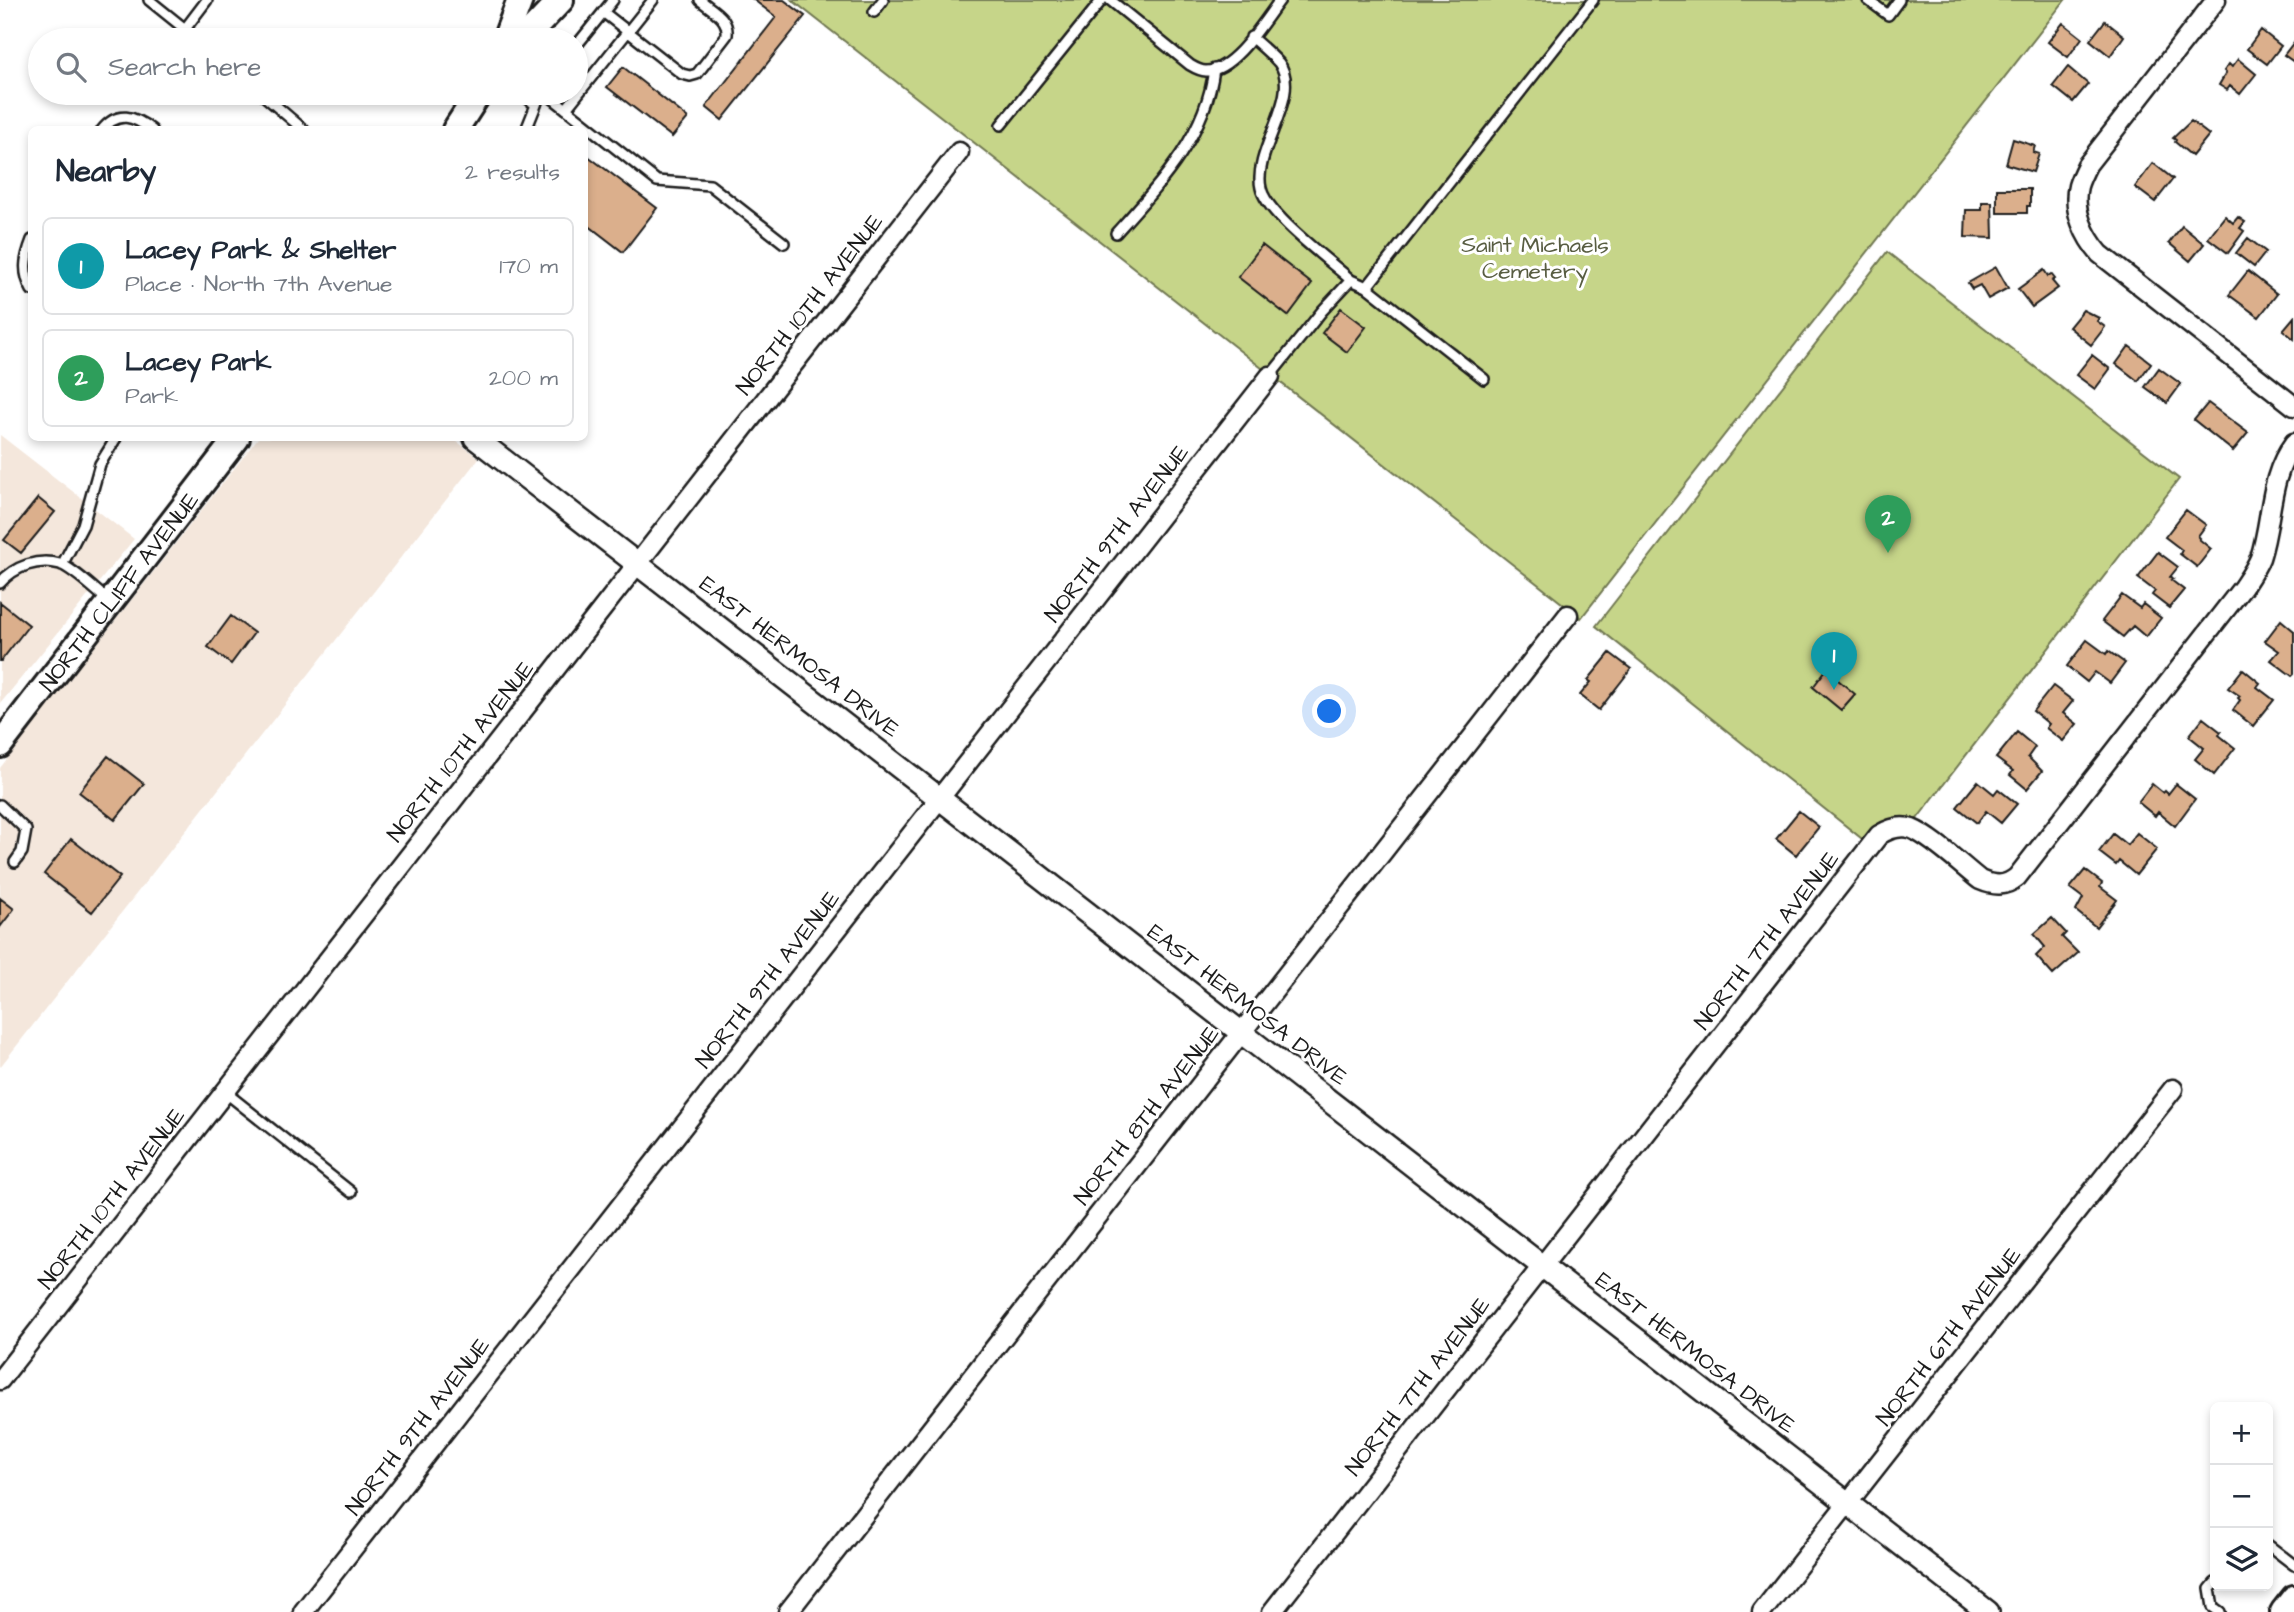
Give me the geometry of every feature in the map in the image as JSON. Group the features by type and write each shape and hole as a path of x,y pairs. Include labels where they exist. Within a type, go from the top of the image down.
{"main road":[{"path":"510,28 520,0"},
{"path":"534,28 561,0"},
{"path":"458,126 471,105"},
{"name":"NORTH CLIFF AVENUE","path":"0,745 235,441"},
{"path":"2283,1612 2294,1598"}],"street":[{"path":"2216,0 2087,164 2078,187 2081,222 2086,238 2100,254 2294,405"},
{"name":"NORTH 10TH AVENUE","path":"0,1380 959,152"},
{"name":"NORTH 9TH AVENUE","path":"303,1612 1270,376"},
{"name":"EAST HERMOSA DRIVE","path":"480,441 1988,1612"},
{"name":"NORTH 7TH AVENUE","path":"1272,1612 1879,835 1887,830 1910,828 1923,835 1980,880 1989,884 2009,884 2017,877 2243,587 2259,560 2271,495 2279,470 2294,443"},
{"name":"NORTH 8TH AVENUE","path":"788,1612 1568,615"},
{"name":"NORTH 6TH AVENUE","path":"1762,1612 2172,1090"}],"lane":[{"path":"149,0 184,28"},
{"path":"186,28 208,0"},
{"path":"588,31 613,0"},
{"path":"588,82 653,0"},
{"path":"603,12 682,74 690,76 697,74 727,36 725,20 700,0"},
{"path":"874,12 883,0"},
{"path":"1001,125 1102,0"},
{"path":"1110,0 1190,65 1204,72 1221,68 1234,58 1280,0"},
{"path":"1367,287 1593,0"},
{"path":"1868,0 1888,15 1899,0"},
{"path":"1251,37 1280,65 1285,88 1282,110 1269,137 1261,167 1261,188 1273,211 1351,280 1367,287 1484,379"},
{"path":"1116,233 1180,158 1203,115 1211,91 1214,69"},
{"path":"275,105 299,126"},
{"path":"528,126 536,105"},
{"path":"561,105 587,126"},
{"path":"566,109 569,105"},
{"path":"107,126 117,117 130,116 146,126"},
{"path":"588,126 657,181 710,186 784,243"},
{"path":"28,250 24,261 28,283"},
{"path":"1270,376 1322,311 1351,280"},
{"path":"62,565 83,525 100,464 114,441"},
{"path":"0,583 11,573 34,562 62,565 110,602"},
{"path":"0,805 26,830 22,852 15,862"},
{"path":"225,1092 351,1192"},
{"path":"2273,1549 2294,1565"},
{"path":"2210,1591 2213,1607 2220,1612"}],"shaded area":[{"path":"0,435 134,539 0,704"},
{"path":"256,441 456,441 479,458 0,1067 0,768"}],"green space":[{"name":"Saint Michaels Cemetery","path":"792,0 2065,0 1581,618"},
{"path":"1887,252 2179,479 1910,828 1871,846 1596,626"}],"building":[{"path":"754,0 784,0 805,16 722,120 706,107 776,17"},
{"path":"2105,21 2124,36 2110,56 2090,40"},
{"path":"2063,23 2082,38 2068,57 2048,42"},
{"path":"2261,30 2281,46 2267,64 2247,49"},
{"path":"2294,42 2294,62 2284,55"},
{"path":"2238,59 2256,74 2240,94 2230,86 2227,90 2219,85 2229,64 2232,67"},
{"path":"623,67 688,118 672,137 607,87"},
{"path":"2068,67 2088,84 2073,102 2053,86"},
{"path":"2191,121 2209,135 2192,156 2173,138"},
{"path":"2013,139 2035,146 2033,152 2039,154 2033,172 2006,164"},
{"path":"588,156 657,208 623,252 588,225"},
{"path":"2153,163 2173,179 2155,202 2135,187"},
{"path":"1997,189 2030,189 2030,206 2027,206 2027,213 1997,213"},
{"path":"1982,202 1992,202 1993,238 1965,237 1966,210 1982,210"},
{"path":"2225,216 2233,223 2238,217 2245,222 2240,228 2244,231 2228,253 2208,238"},
{"path":"2182,226 2204,244 2190,261 2169,243"},
{"path":"2248,238 2266,252 2254,267 2236,253"},
{"path":"1262,245 1312,284 1288,316 1238,277"},
{"path":"1996,267 2008,288 1988,299 1980,285 1972,289 1968,283"},
{"path":"2044,270 2048,276 2051,274 2055,279 2052,281 2058,288 2032,307 2018,289"},
{"path":"2248,271 2277,294 2259,317 2229,295"},
{"path":"1341,308 1366,327 1347,352 1322,333"},
{"path":"2083,310 2099,318 2097,321 2105,327 2091,345 2069,327"},
{"path":"2294,317 2294,339 2283,330"},
{"path":"2129,346 2151,363 2138,381 2116,364"},
{"path":"2092,355 2110,369 2095,389 2076,375"},
{"path":"2159,368 2181,384 2167,403 2145,387"},
{"path":"2208,403 2248,433 2233,451 2194,420"},
{"path":"38,498 55,512 21,553 4,540"},
{"path":"2186,510 2206,525 2198,536 2211,549 2197,567 2180,554 2182,550 2165,537"},
{"path":"2158,552 2178,567 2170,577 2184,590 2169,608 2152,595 2155,591 2138,578"},
{"path":"2122,595 2140,608 2143,604 2161,618 2146,637 2133,626 2123,637 2102,621"},
{"path":"0,602 29,625 1,661 0,661"},
{"path":"231,616 254,633 231,664 208,647"},
{"path":"2281,620 2294,631 2292,676 2271,660 2279,651 2265,641"},
{"path":"2087,640 2106,654 2108,651 2125,663 2110,683 2095,672 2087,682 2067,666"},
{"path":"1610,653 1631,669 1599,710 1580,695 1591,682 1588,680"},
{"path":"2243,669 2260,683 2257,687 2274,700 2253,726 2233,710 2240,696 2228,688"},
{"path":"1826,670 1855,694 1841,710 1813,687"},
{"path":"2053,686 2073,701 2063,713 2077,724 2063,741 2046,728 2049,724 2033,711"},
{"path":"2203,718 2235,748 2214,775 2195,759 2204,748 2189,736"},
{"path":"2017,732 2035,747 2028,757 2042,771 2027,789 2010,775 2013,771 1996,758"},
{"path":"108,756 144,784 115,820 79,792"},
{"path":"1978,781 1994,794 1998,789 2017,804 2001,823 1986,811 1977,823 1957,807"},
{"path":"2152,784 2168,794 2176,784 2195,799 2175,826 2158,812 2155,816 2138,802"},
{"path":"1799,811 1819,827 1796,855 1776,839"},
{"path":"2137,833 2157,849 2136,875 2119,861 2116,865 2099,852 2113,834 2127,845"},
{"path":"71,839 120,877 92,912 44,874"},
{"path":"2085,870 2102,883 2100,887 2117,900 2096,927 2076,911 2083,898 2070,888"},
{"path":"0,898 14,909 0,927"},
{"path":"2052,918 2066,933 2062,937 2078,953 2053,975 2036,956 2045,947 2034,934"}],"place":[{"name":"Lacey Park","path":"1888,553"},
{"name":"Lacey Park & Shelter","path":"1834,690"}]}
